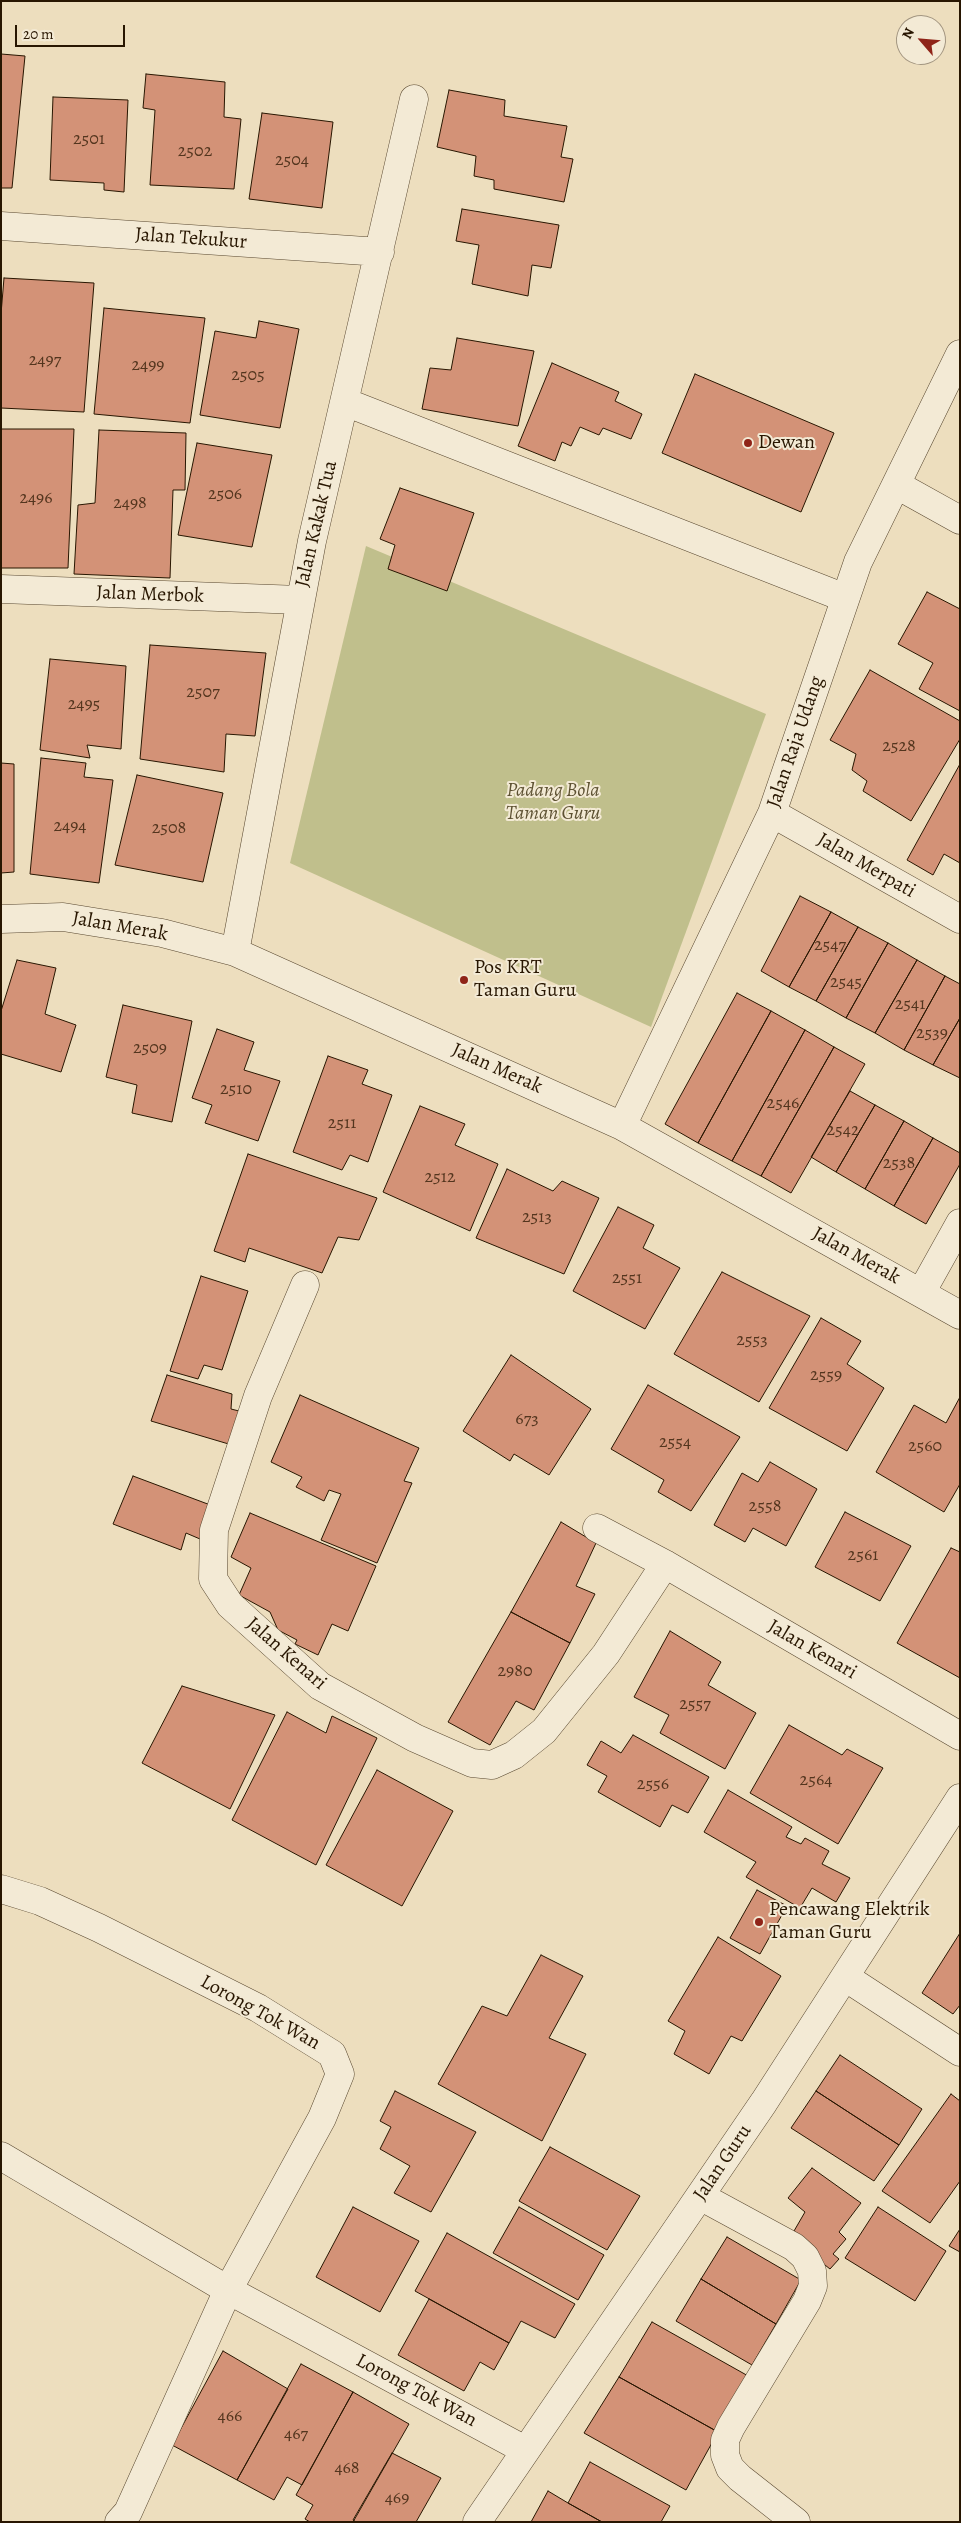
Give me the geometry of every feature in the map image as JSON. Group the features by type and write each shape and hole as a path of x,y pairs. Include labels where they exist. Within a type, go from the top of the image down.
{"street":[{"name":"Jalan Kakak Tua","path":"235,952 300,600 414,99"},
{"name":"Jalan Tekukur","path":"1,226 380,252"},
{"name":"Jalan Raja Udang","path":"622,1126 772,813 858,562 960,354"},
{"path":"345,402 845,598"},
{"path":"897,485 960,520"},
{"name":"Jalan Merbok","path":"1,589 300,600"},
{"name":"Jalan Merpati","path":"772,813 960,919"},
{"name":"Jalan Merak","path":"1,919 62,917 162,934 235,952 622,1126 960,1315"},
{"path":"921,1293 960,1224"},
{"name":"Jalan Kenari","path":"305,1285 258,1396 214,1530 213,1579 230,1605 320,1686 415,1738 472,1763 492,1765 514,1755 544,1731 606,1654 665,1564"},
{"name":"Jalan Kenari","path":"597,1528 665,1564 960,1736"},
{"name":"Jalan Guru","path":"477,2522 700,2196 845,1977 960,1798"},
{"name":"Lorong Tok Wan","path":"1,1889 40,1901 99,1928 258,2008 332,2054 340,2074 322,2118 228,2290"},
{"path":"845,1977 960,2052"},
{"name":"Lorong Tok Wan","path":"1,2156 228,2290 525,2450"},
{"path":"700,2196 794,2247 806,2257 812,2271 813,2286 807,2301 730,2427 725,2440 725,2455 730,2468 796,2522"},
{"path":"120,2522 128,2512 228,2290"}],"green space":[{"name":"Padang Bola Taman Guru","path":"366,546 766,714 651,1027 290,863"}],"building":[{"path":"1,54 25,56 12,188 1,188"},
{"path":"146,74 225,82 224,117 241,119 234,189 150,185 155,110 143,108"},
{"path":"449,90 505,100 504,116 567,126 561,157 573,159 564,202 494,189 494,180 474,176 476,156 437,147"},
{"path":"53,97 128,100 124,192 104,190 104,183 50,180"},
{"path":"262,113 333,122 322,208 249,199"},
{"path":"462,209 559,225 551,268 532,265 528,296 472,284 479,245 456,241"},
{"path":"4,278 94,283 84,412 1,408 1,314"},
{"path":"104,308 205,318 190,423 94,414"},
{"path":"259,321 299,329 280,428 200,415 215,331 256,338"},
{"path":"457,338 534,351 518,426 422,409 430,368 451,370"},
{"path":"552,363 619,392 615,401 642,414 631,439 603,428 599,435 580,427 571,446 562,442 555,461 518,446"},
{"name":"Dewan","path":"695,374 834,433 801,512 662,453"},
{"path":"1,429 74,429 68,568 1,568"},
{"path":"99,430 186,433 185,490 173,490 170,578 74,574 78,505 95,503"},
{"path":"197,443 272,455 252,547 178,535"},
{"path":"400,488 474,513 447,591 388,569 395,545 380,539"},
{"path":"927,592 960,609 960,711 919,689 933,663 898,644"},
{"path":"150,645 266,653 255,736 226,734 224,772 140,759"},
{"path":"50,659 126,666 121,749 87,745 90,758 40,750"},
{"path":"870,670 960,721 960,739 911,821 863,791 867,781 852,770 856,754 830,740"},
{"path":"41,758 86,763 84,777 113,780 99,883 30,874"},
{"path":"1,763 14,764 14,872 1,873"},
{"path":"960,764 960,863 944,854 933,875 907,860"},
{"path":"137,775 223,793 203,882 115,865"},
{"path":"800,896 831,912 789,987 761,971"},
{"path":"831,912 858,927 816,1001 789,987"},
{"path":"858,927 888,943 846,1018 816,1001"},
{"path":"888,943 917,960 875,1033 846,1018"},
{"path":"17,960 56,968 45,1014 76,1025 61,1072 1,1054 1,1011"},
{"path":"917,960 945,976 904,1050 875,1033"},
{"path":"945,976 960,984 960,1018 933,1065 904,1050"},
{"path":"737,993 771,1011 698,1143 665,1124"},
{"path":"123,1005 192,1021 172,1122 132,1113 137,1085 106,1077"},
{"path":"771,1011 805,1030 732,1161 698,1143"},
{"path":"960,1018 960,1078 933,1065"},
{"path":"217,1029 254,1042 244,1070 280,1081 258,1141 205,1123 212,1105 192,1098"},
{"path":"805,1030 834,1047 761,1176 732,1161"},
{"path":"834,1047 865,1064 791,1193 761,1176"},
{"path":"328,1056 368,1070 362,1084 392,1095 368,1162 350,1155 342,1170 293,1152"},
{"path":"850,1091 875,1105 836,1172 811,1157"},
{"path":"875,1105 904,1121 865,1189 836,1172"},
{"path":"420,1106 465,1124 455,1145 498,1164 470,1231 383,1192"},
{"path":"904,1121 933,1138 894,1206 865,1189"},
{"path":"933,1138 960,1153 960,1164 926,1224 894,1206"},
{"path":"248,1154 377,1198 359,1240 338,1237 322,1273 249,1248 245,1262 214,1251"},
{"path":"507,1169 553,1191 562,1181 599,1198 564,1274 476,1238"},
{"path":"618,1207 654,1225 643,1248 680,1268 645,1329 573,1291"},
{"path":"722,1272 810,1316 759,1402 674,1354"},
{"path":"201,1276 248,1291 222,1370 204,1365 198,1379 170,1371"},
{"path":"821,1318 861,1341 847,1364 884,1388 847,1451 769,1408"},
{"path":"511,1355 591,1409 549,1475 514,1454 510,1461 463,1431"},
{"path":"167,1375 232,1394 231,1409 243,1412 232,1445 151,1421"},
{"path":"648,1385 740,1437 691,1511 658,1492 664,1480 611,1449"},
{"path":"300,1395 419,1448 404,1481 412,1483 377,1563 321,1540 341,1494 329,1490 324,1501 296,1487 302,1477 271,1462"},
{"path":"960,1397 960,1484 944,1512 876,1472 914,1405 946,1423"},
{"path":"770,1462 817,1489 786,1546 753,1528 745,1542 714,1525 742,1473 758,1482"},
{"path":"133,1476 213,1506 200,1539 186,1533 181,1550 113,1524"},
{"path":"845,1512 911,1546 880,1601 815,1567"},
{"path":"250,1513 376,1566 348,1631 332,1624 318,1655 295,1644 297,1640 278,1630 270,1612 239,1595 251,1568 231,1557"},
{"path":"561,1522 596,1543 576,1586 595,1594 570,1643 511,1612"},
{"path":"951,1548 960,1552 960,1678 897,1643"},
{"path":"511,1612 570,1643 534,1710 516,1701 490,1745 448,1722"},
{"path":"670,1631 721,1662 708,1685 756,1713 725,1769 660,1733 669,1715 634,1697"},
{"path":"182,1686 275,1715 230,1809 142,1763"},
{"path":"287,1712 326,1733 332,1716 377,1738 316,1865 232,1820"},
{"path":"789,1725 842,1755 847,1749 883,1768 838,1844 750,1793"},
{"path":"633,1735 709,1777 688,1813 672,1805 660,1827 598,1792 607,1776 587,1765 601,1741 621,1753"},
{"path":"377,1770 453,1811 402,1906 326,1865"},
{"path":"728,1790 792,1827 786,1837 801,1844 805,1838 829,1851 822,1864 850,1878 836,1902 812,1888 800,1908 746,1877 756,1862 704,1832"},
{"name":"Pencawang Elektrik Taman Guru","path":"757,1890 787,1906 760,1954 730,1938"},
{"path":"960,1933 960,2005 953,2014 922,1993"},
{"path":"718,1937 781,1976 742,2041 731,2036 709,2074 674,2054 685,2031 668,2021"},
{"path":"541,1955 583,1976 549,2038 586,2054 542,2141 438,2084 482,2006 507,2016"},
{"path":"840,2055 922,2109 899,2145 816,2091"},
{"path":"395,2091 476,2132 431,2212 394,2193 410,2166 380,2149 391,2127 380,2121"},
{"path":"816,2091 899,2145 874,2181 791,2128"},
{"path":"951,2094 960,2101 960,2181 930,2223 882,2191"},
{"path":"550,2147 640,2196 607,2250 519,2201"},
{"path":"812,2168 861,2203 839,2232 846,2239 833,2254 839,2259 830,2269 805,2249 810,2244 794,2231 805,2212 788,2198"},
{"path":"353,2207 419,2241 380,2312 316,2277"},
{"path":"519,2207 604,2255 578,2300 493,2253"},
{"path":"878,2207 946,2251 915,2301 845,2258"},
{"path":"960,2229 960,2252 949,2246"},
{"path":"447,2233 575,2304 555,2338 521,2321 509,2343 415,2291"},
{"path":"727,2237 801,2280 776,2324 701,2279"},
{"path":"701,2279 776,2324 752,2365 676,2321"},
{"path":"429,2299 509,2343 494,2370 480,2362 464,2391 398,2355"},
{"path":"652,2322 750,2377 718,2432 619,2377"},
{"path":"223,2351 288,2389 237,2480 172,2445"},
{"path":"301,2364 353,2392 302,2485 287,2477 274,2500 237,2480"},
{"path":"619,2377 718,2432 686,2490 584,2433"},
{"path":"353,2392 409,2424 353,2522 310,2522 305,2519 313,2505 296,2495"},
{"path":"392,2453 441,2478 416,2522 356,2522 353,2520"},
{"path":"590,2462 670,2506 661,2522 602,2522 568,2503"},
{"path":"548,2491 568,2503 602,2522 531,2522"}],"place":[{"name":"Dewan","path":"748,443"},
{"name":"Pos KRT Taman Guru","path":"464,980"},
{"name":"Pencawang Elektrik Taman Guru","path":"759,1922"}]}
